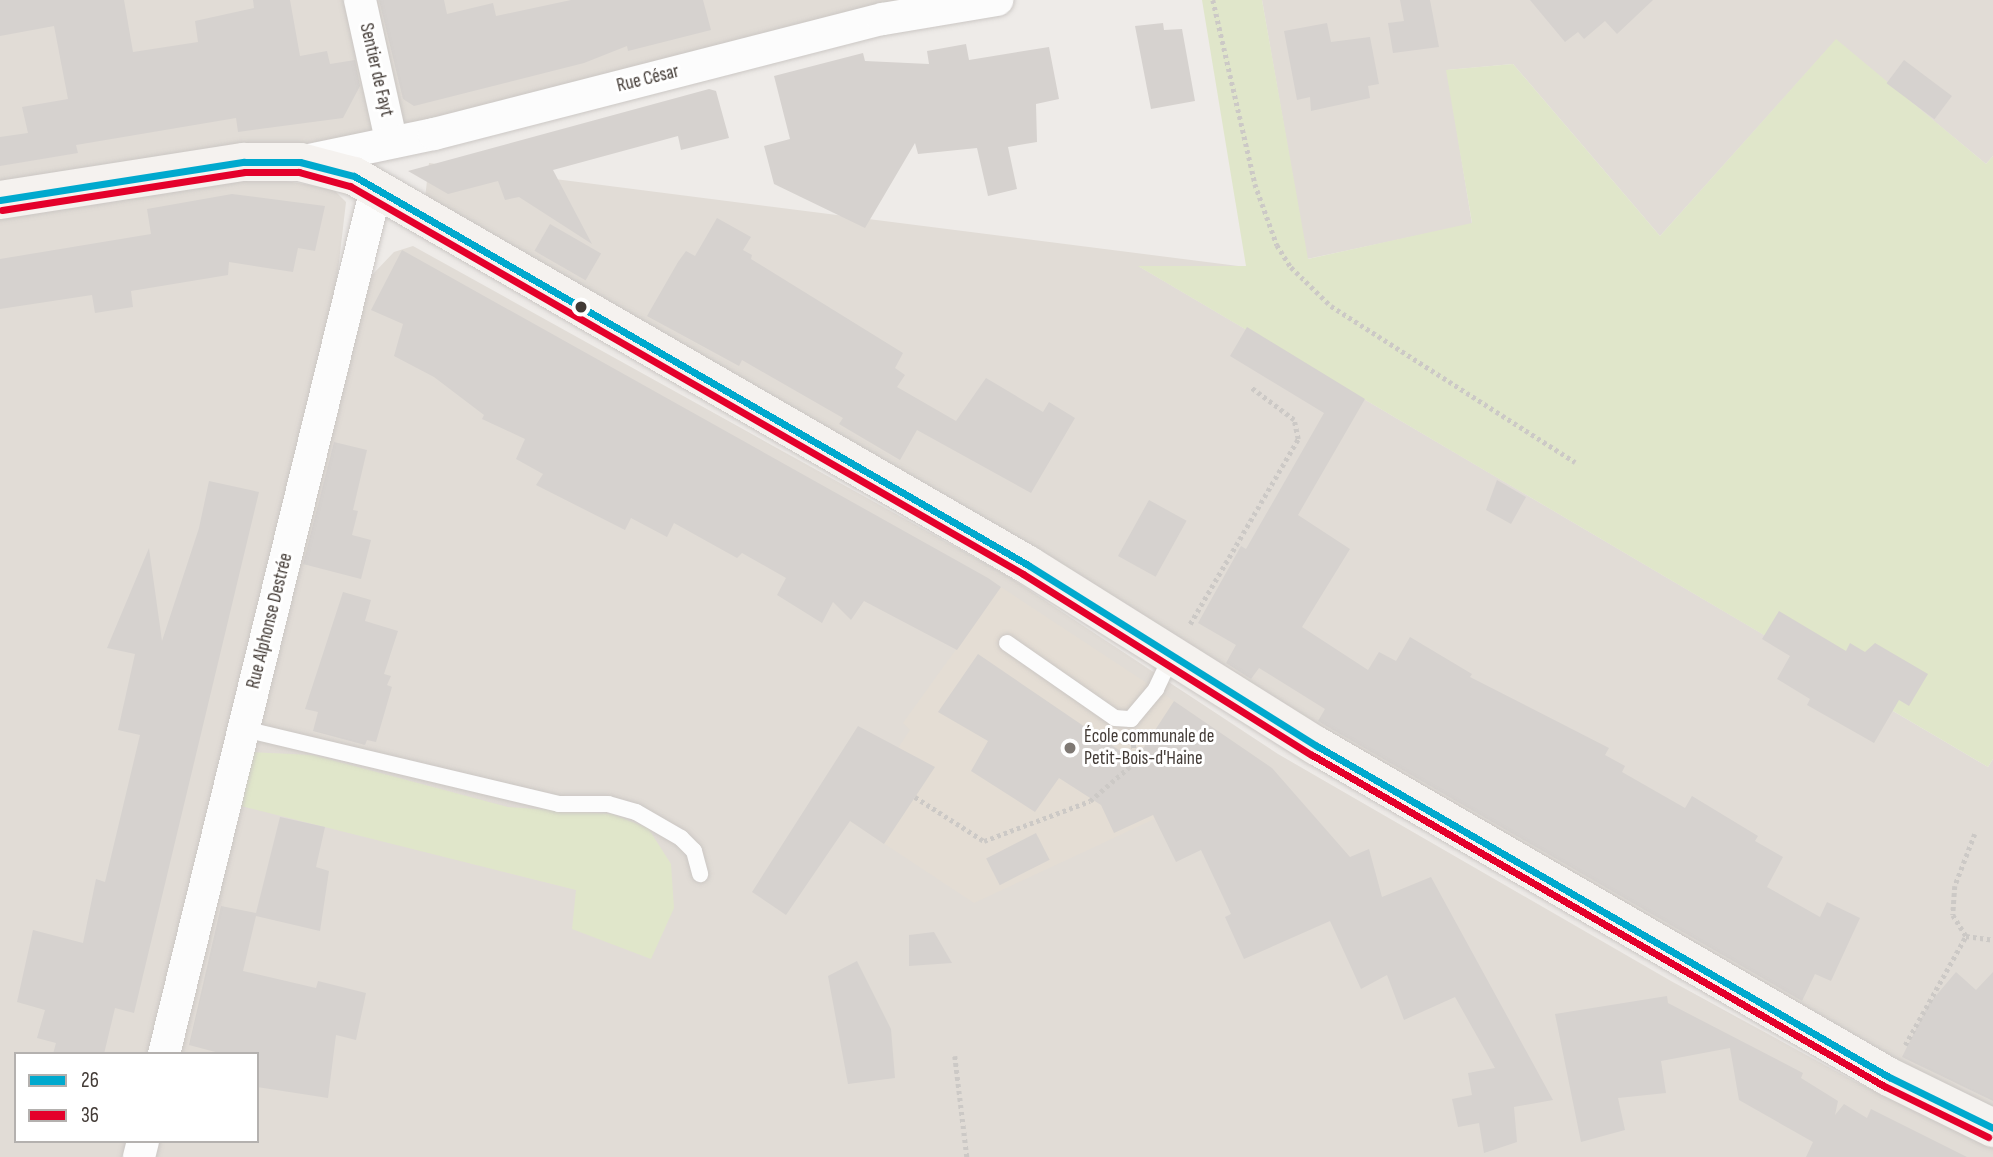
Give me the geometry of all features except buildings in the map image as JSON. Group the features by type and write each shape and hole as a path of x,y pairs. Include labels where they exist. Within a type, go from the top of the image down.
{"street":[{"name":"Sentier de Fayt","path":"360,0 391,140"},
{"name":"Rue César","path":"300,162 391,140 434,134 883,19 997,0"},
{"path":"0,200 244,162 300,162 365,182 1028,565 1317,746 1889,1077 1993,1128"},
{"name":"Rue Alphonse Destrée","path":"164,1052 244,729 365,182"}],"lane":[{"path":"1007,643 1115,718 1131,719 1156,689 1172,654"},
{"path":"244,729 559,804 608,804 636,813 688,844 694,850 700,874"}],"path":[{"path":"1213,0 1255,184 1277,245 1291,267 1331,306 1575,462"},
{"path":"1172,654 1298,439 1294,420 1250,387"},
{"path":"915,797 984,841 1090,801 1135,762 1131,719"},
{"path":"1975,834 1951,901 1955,923 1966,936 1993,940"},
{"path":"1889,1077 1966,936"},
{"path":"955,1056 967,1157"}],"shaded area":[{"path":"0,0 995,0 389,131 242,153 245,174 333,189 346,202 334,305 159,1052 14,1052 14,1143 138,1143 135,1157 0,1157"},
{"path":"1262,0 1993,0 1993,156 1986,164 1836,40 1660,236 1513,64 1447,70 1472,224 1307,259"},
{"path":"429,163 1246,267 1140,267 1988,767 1993,759 1993,1128 423,216"},
{"path":"413,246 1006,575 1278,754 1671,981 1854,1081 1993,1148 1993,1157 150,1157 154,1143 259,1143 259,1052 174,1052 346,327 373,274 394,252"},
{"name":"École communale de Petit-Bois-d'Haine","path":"1001,587 1268,766 974,903 850,821 910,730 903,723"}],"green space":[{"path":"1202,0 1262,0 1308,259 1472,223 1446,70 1513,64 1660,236 1836,39 1986,164 1993,156 1993,759 1988,767 1138,266 1246,266"},
{"path":"246,752 313,755 508,807 612,814 648,828 671,864 674,908 651,959 572,929 576,890 233,804"}],"transit line":[{"name":"26","path":"0,200 244,162 300,162 354,176 1028,565 1317,746 1889,1077 1993,1128"},
{"name":"36","path":"2,210 245,172 299,172 350,186 1023,574 1312,755 1884,1086 1988,1137"}],"place":[{"name":"École communale de Petit-Bois-d'Haine","path":"1070,748"}]}
